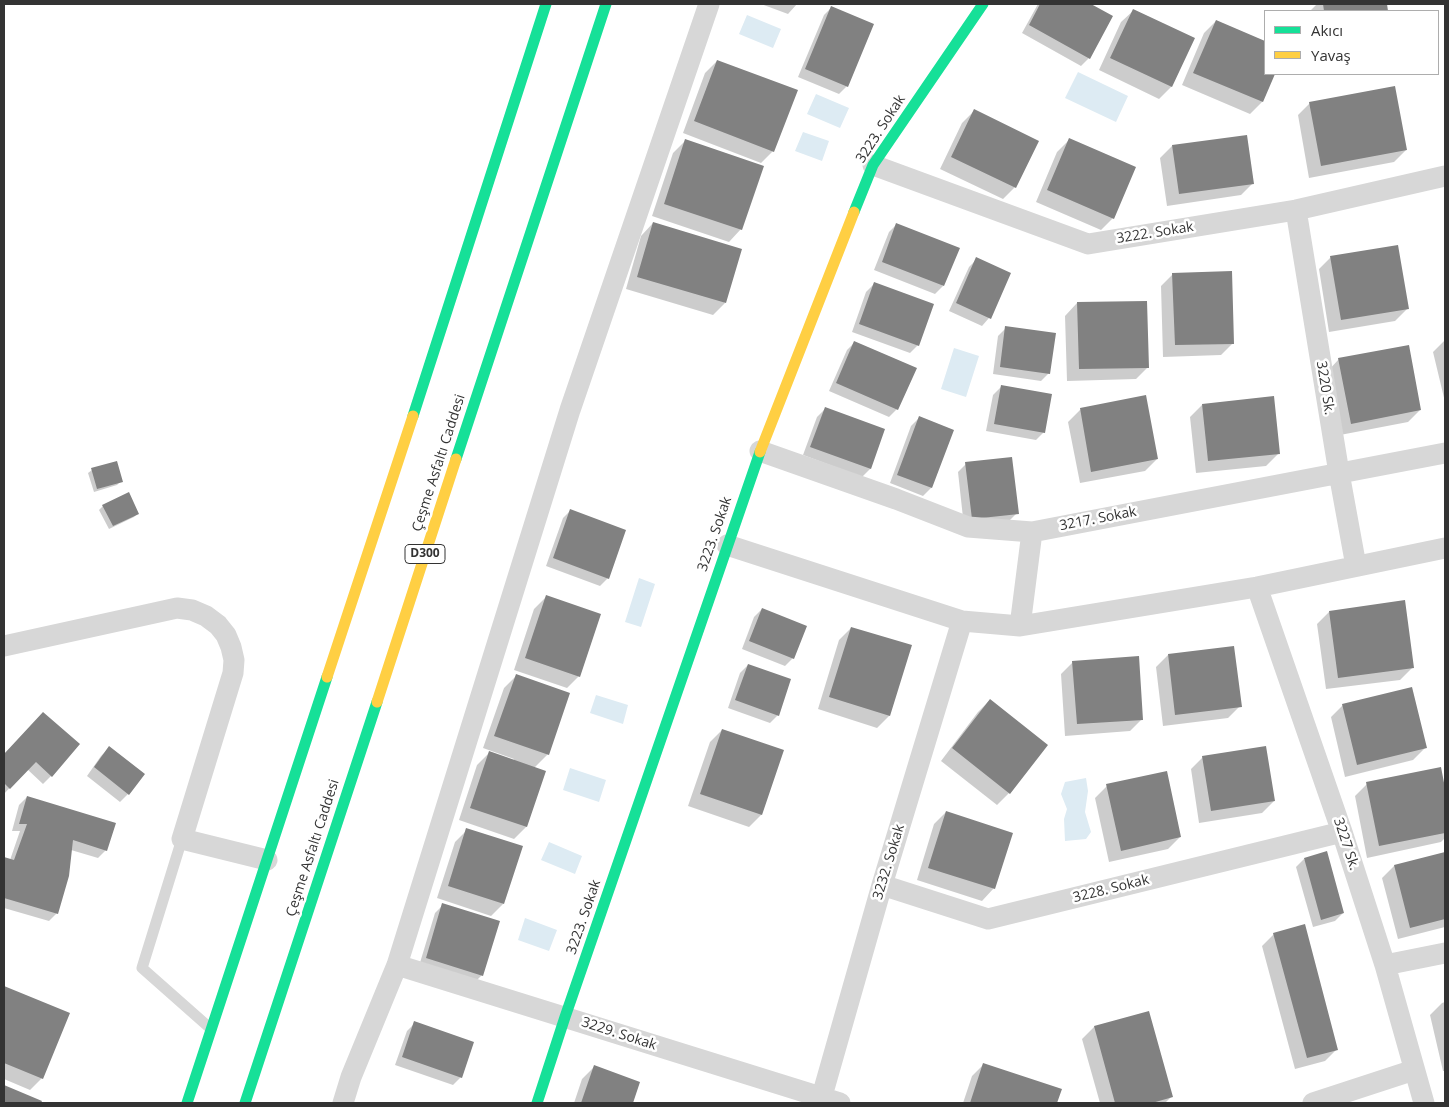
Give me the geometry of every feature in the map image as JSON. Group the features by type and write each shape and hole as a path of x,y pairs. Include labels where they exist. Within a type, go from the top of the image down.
{"main road":[{"path":"187,1103 419,398 546,4"},
{"name":"Çeşme Asfaltı Caddesi","path":"245,1103 606,4"},
{"name":"3223. Sokak","path":"537,1103 760,451 874,164 983,4"}],"street":[{"path":"343,1103 351,1076 397,965 570,410 709,4"},
{"name":"3222. Sokak","path":"874,164 1088,244 1296,210 1445,176"},
{"name":"3220 Sk.","path":"1296,210 1356,566"},
{"name":"3217. Sokak","path":"760,451 896,499 968,527 1032,532 1445,453"},
{"path":"1020,626 1032,532"},
{"path":"727,545 962,621 1020,626 1257,587 1445,548"},
{"name":"3227 Sk.","path":"1257,587 1386,965 1424,1103"},
{"path":"4,646 176,608 192,610 206,616 218,625 226,635 231,647 234,660 233,673 182,839 267,860"},
{"name":"3232. Sokak","path":"827,1102 882,885 962,621"},
{"name":"3228. Sokak","path":"882,885 988,919 1342,832"},
{"path":"1386,965 1445,953"},
{"name":"3229. Sokak","path":"397,965 827,1102"},
{"path":"1313,1103 1414,1070"}],"lane":[{"path":"182,839 142,968 211,1029"}],"shaded area":[{"path":"747,15 781,29 773,48 739,34"},
{"path":"1078,72 1128,96 1116,122 1065,98"},
{"path":"816,94 849,108 840,128 807,114"},
{"path":"803,132 829,141 822,161 795,151"},
{"path":"954,348 979,356 966,397 941,389"},
{"path":"639,578 655,584 641,627 625,622"},
{"path":"596,695 628,705 623,724 590,713"},
{"path":"570,768 606,780 599,802 563,790"},
{"path":"1086,778 1088,791 1085,812 1091,832 1086,839 1065,841 1064,819 1067,809 1061,794 1065,782"},
{"path":"549,842 582,856 575,874 541,860"},
{"path":"525,918 557,930 549,951 518,940"}],"building":[{"path":"1040,4 1091,4 1113,16 1090,59 1029,25"},
{"path":"1323,4 1387,4 1388,10 1324,10"},
{"path":"831,6 874,24 848,87 805,69"},
{"path":"1133,9 1195,38 1172,87 1110,58"},
{"path":"1216,20 1264,41 1264,75 1275,75 1263,102 1193,73"},
{"path":"717,60 798,90 774,152 694,121"},
{"path":"1395,86 1407,150 1321,166 1309,102"},
{"path":"974,109 1039,141 1016,188 951,157"},
{"path":"1247,135 1254,184 1179,194 1172,145"},
{"path":"1069,138 1136,167 1114,219 1047,190"},
{"path":"685,139 764,166 742,230 664,204"},
{"path":"653,222 742,249 726,303 637,277"},
{"path":"896,223 960,248 944,286 882,262"},
{"path":"1398,245 1409,309 1341,320 1330,256"},
{"path":"976,257 1011,273 991,319 956,303"},
{"path":"1232,271 1234,344 1175,345 1172,273"},
{"path":"874,282 934,304 919,346 859,324"},
{"path":"1147,301 1149,368 1079,369 1077,302"},
{"path":"1005,326 1056,333 1050,374 1000,367"},
{"path":"854,341 917,368 898,410 836,383"},
{"path":"1409,345 1421,410 1351,424 1338,358"},
{"path":"1001,385 1052,394 1045,433 994,424"},
{"path":"1146,395 1158,459 1091,472 1080,408"},
{"path":"1274,396 1280,454 1208,461 1202,404"},
{"path":"825,407 885,429 871,469 810,447"},
{"path":"919,416 954,430 932,488 897,475"},
{"path":"1012,457 1019,514 972,519 965,462"},
{"path":"117,461 123,482 97,489 91,468"},
{"path":"129,492 139,514 113,526 102,505"},
{"path":"570,509 626,530 609,579 553,558"},
{"path":"546,595 601,614 580,677 525,658"},
{"path":"1405,600 1414,668 1338,678 1329,611"},
{"path":"762,608 807,626 794,659 749,641"},
{"path":"851,627 912,645 890,716 829,697"},
{"path":"1234,646 1242,707 1175,715 1168,654"},
{"path":"1139,656 1143,720 1077,724 1072,661"},
{"path":"748,664 791,679 779,716 735,700"},
{"path":"516,674 570,693 549,755 494,736"},
{"path":"1412,687 1427,748 1357,765 1342,704"},
{"path":"990,699 1048,745 1010,794 952,748"},
{"path":"43,712 80,744 52,777 36,762 10,789 4,783 4,754"},
{"path":"722,729 784,750 762,815 700,794"},
{"path":"109,746 145,774 129,795 94,767"},
{"path":"1266,746 1275,801 1211,811 1202,756"},
{"path":"489,751 546,771 527,827 470,808"},
{"path":"1441,767 1445,788 1445,833 1379,846 1366,782"},
{"path":"1167,771 1181,837 1121,851 1106,784"},
{"path":"27,796 116,823 107,851 73,840 69,876 58,914 4,898 4,857 14,860 27,824 19,824"},
{"path":"946,811 1013,833 995,889 928,868"},
{"path":"466,828 523,846 504,904 448,886"},
{"path":"1327,851 1344,913 1321,920 1304,858"},
{"path":"1445,852 1445,919 1410,928 1394,865"},
{"path":"442,903 500,921 483,976 426,958"},
{"path":"1305,924 1338,1050 1307,1058 1273,933"},
{"path":"4,986 70,1013 43,1079 4,1063"},
{"path":"1149,1011 1173,1097 1152,1103 1115,1103 1094,1026"},
{"path":"414,1021 474,1042 462,1078 402,1057"},
{"path":"983,1063 1062,1089 1057,1103 970,1103"},
{"path":"594,1065 640,1082 633,1103 581,1103"},
{"path":"4,1085 42,1101 41,1103 4,1103"}],"traffic: fast":[{"path":"413,416 546,4"},
{"path":"456,459 606,4"},
{"path":"854,212 873,165 983,4"},
{"path":"537,1103 760,452"},
{"path":"187,1103 327,677"},
{"path":"245,1103 377,702"}],"traffic: slow":[{"path":"760,452 854,212"},
{"path":"327,677 413,416"},
{"path":"377,702 456,459"}]}
